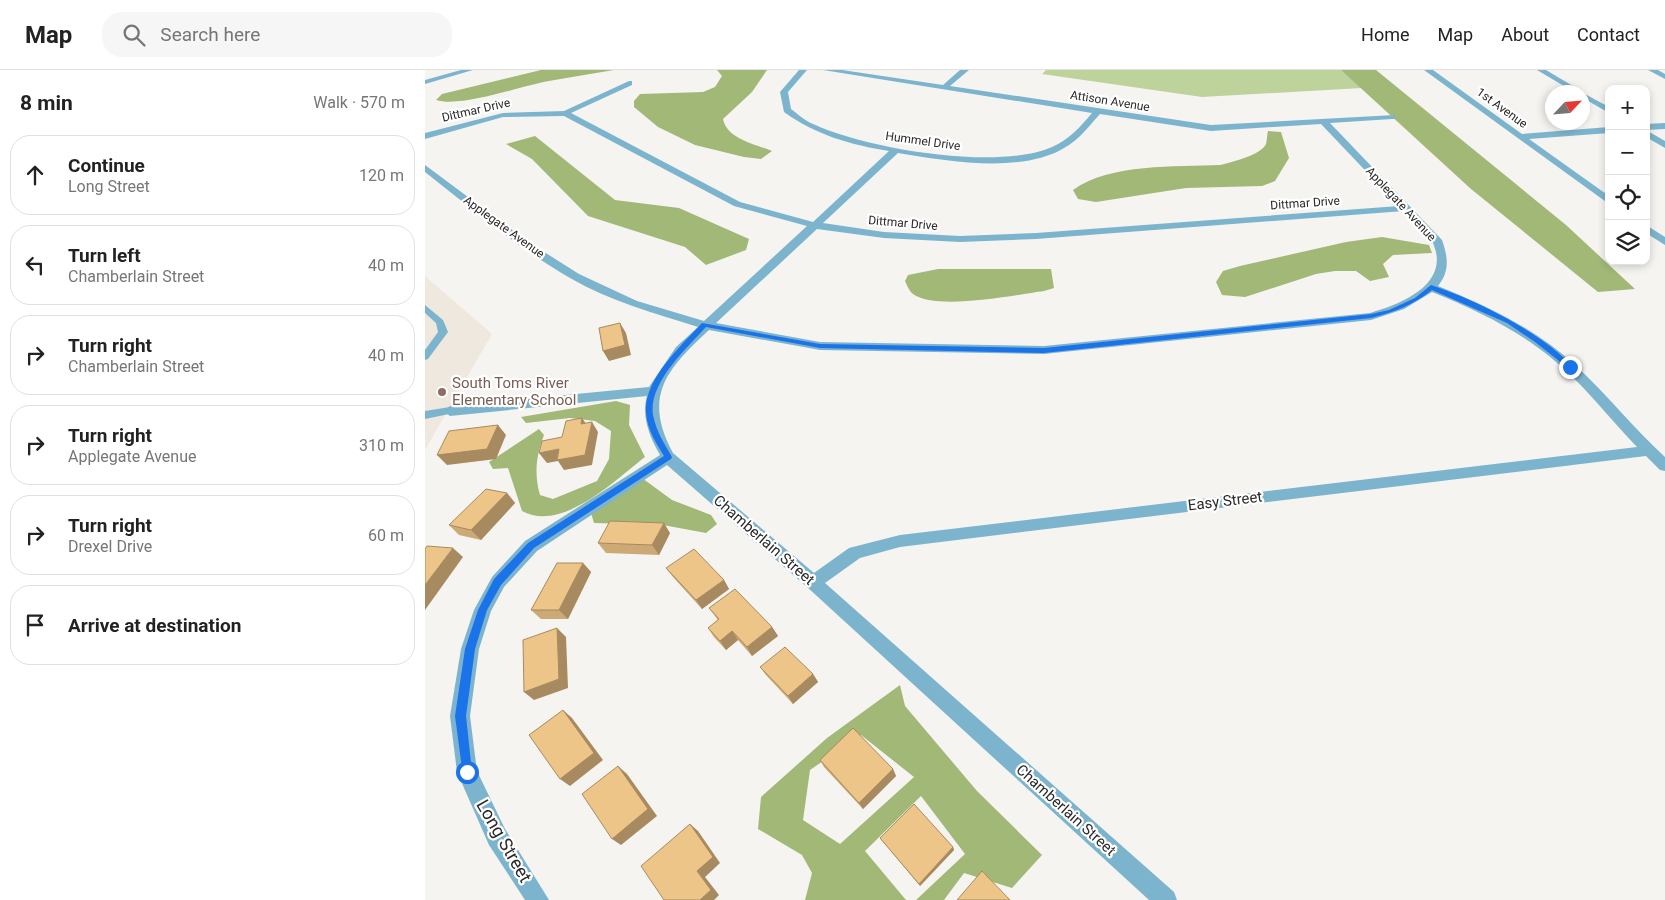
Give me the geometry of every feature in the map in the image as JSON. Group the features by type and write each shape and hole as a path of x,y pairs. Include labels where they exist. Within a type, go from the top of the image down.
{"street":[{"path":"425,82 469,70"},
{"name":"Hummel Drive","path":"803,70 788,80 781,93 782,104 790,113 809,125 840,139 895,151 970,159 1031,157 1066,144 1099,110"},
{"name":"Attison Avenue","path":"827,70 946,86 1211,128 1392,117"},
{"path":"946,86 965,70"},
{"name":"1st Avenue","path":"1428,70 1605,198"},
{"path":"1541,70 1567,85"},
{"path":"1652,70 1665,77"},
{"path":"565,112 629,83"},
{"path":"1590,99 1605,109"},
{"name":"Dittmar Drive","path":"425,136 503,115 565,112 737,204 814,225 884,235 960,240 1407,208"},
{"name":"Applegate Avenue","path":"425,168 526,246 575,276 633,303 705,324 820,346 1044,350 1371,316 1391,311 1418,299 1431,287 1441,273 1442,252 1437,240 1324,122"},
{"path":"1650,127 1665,126"},
{"path":"1521,137 1605,130"},
{"path":"1650,136 1665,145"},
{"name":"Chamberlain Street","path":"895,151 705,324 667,364 653,391 649,413 656,438 668,457 813,582 1166,900"},
{"path":"1650,230 1665,230"},
{"path":"1650,231 1665,242"},
{"path":"1431,287 1486,310 1538,341 1570,367 1665,466"},
{"path":"450,411 653,391"},
{"name":"Easy Street","path":"813,582 855,553 900,541 1648,450"},
{"name":"Long Street","path":"538,900 497,837 467,772 460,716 470,649 483,610 498,582 531,546 668,457"}],"lane":[{"path":"425,308 440,322 443,332 425,357"},
{"path":"425,415 450,411"}],"shaded area":[{"name":"South Toms River Elementary School","path":"425,276 492,334 425,450"}],"green space":[{"path":"541,70 614,70 549,81 476,99 447,102 436,100 442,94"},
{"path":"717,70 767,70 752,92 723,119 726,126 736,136 772,151 761,159 744,157 695,145 658,127 634,107 634,101 640,94 703,92 715,87 722,76"},
{"path":"1046,70 1341,70 1362,88 1202,97 1042,74"},
{"path":"1341,70 1376,70 1566,225 1605,261 1605,265 1609,265 1635,289 1598,292 1471,189"},
{"path":"1268,131 1281,132 1289,158 1275,181 1262,186 1186,188 1096,202 1078,199 1073,190 1088,181 1124,171 1144,168 1220,165 1239,160 1263,148 1266,144"},
{"path":"535,136 615,200 679,208 749,239 746,250 706,265 685,247 588,216 532,159 506,144"},
{"path":"1382,237 1429,245 1432,253 1393,255 1383,264 1389,277 1370,281 1356,271 1335,271 1316,274 1245,297 1222,295 1216,282 1223,271 1240,266 1346,242"},
{"path":"938,269 1051,269 1054,288 996,298 957,302 924,299 913,294 908,288 905,281 908,275"},
{"path":"616,401 630,405 629,425 645,457 603,490 571,510 554,515 538,516 522,511 508,468 493,469 489,462 539,429 544,435 537,465 538,487 540,495 553,499 597,481 609,459 611,431 595,421 570,418 526,423 521,417"},
{"path":"642,478 672,500 711,515 717,524 706,533 663,525 594,523 591,513"},
{"path":"900,685 905,706 977,791 1042,855 1012,888 964,873 944,900 916,900 965,854 921,796 865,851 906,900 805,900 812,873 802,855 758,829 761,797 827,738","holes":["861,735 914,777 840,844 803,820 810,770"]}],"building":[{"path":"620,323 625,345 603,351 599,328"},
{"path":"582,418 581,424 592,422 585,455 557,460 559,449 539,453 542,441 562,437 566,421"},
{"path":"498,425 487,449 437,455 449,431"},
{"path":"486,489 507,493 471,530 449,525"},
{"path":"610,521 664,523 652,545 598,543"},
{"path":"427,546 453,548 425,585 425,549"},
{"path":"694,549 724,580 696,600 666,568"},
{"path":"557,563 583,563 559,610 531,610"},
{"path":"735,589 772,627 747,647 732,631 720,641 708,628 719,619 709,608"},
{"path":"557,628 559,679 524,692 523,640"},
{"path":"785,647 813,674 788,696 760,667"},
{"path":"563,710 594,753 560,779 529,735"},
{"path":"853,728 893,769 859,803 820,760"},
{"path":"618,766 648,809 612,839 582,794"},
{"path":"914,804 953,847 919,884 880,838"},
{"path":"690,824 713,857 697,871 711,890 700,900 664,900 641,866"},
{"path":"982,871 1010,900 957,900"}],"place":[{"name":"South Toms River Elementary School","path":"442,392"}],"route":[{"path":"467,772 460,716 470,649 483,610 498,582 531,546 668,457 656,438 649,413 653,391 667,364 705,324 820,346 951,350 1044,350 1371,316 1391,311 1418,299 1431,287 1486,310 1509,322 1538,341 1570,367"}]}
